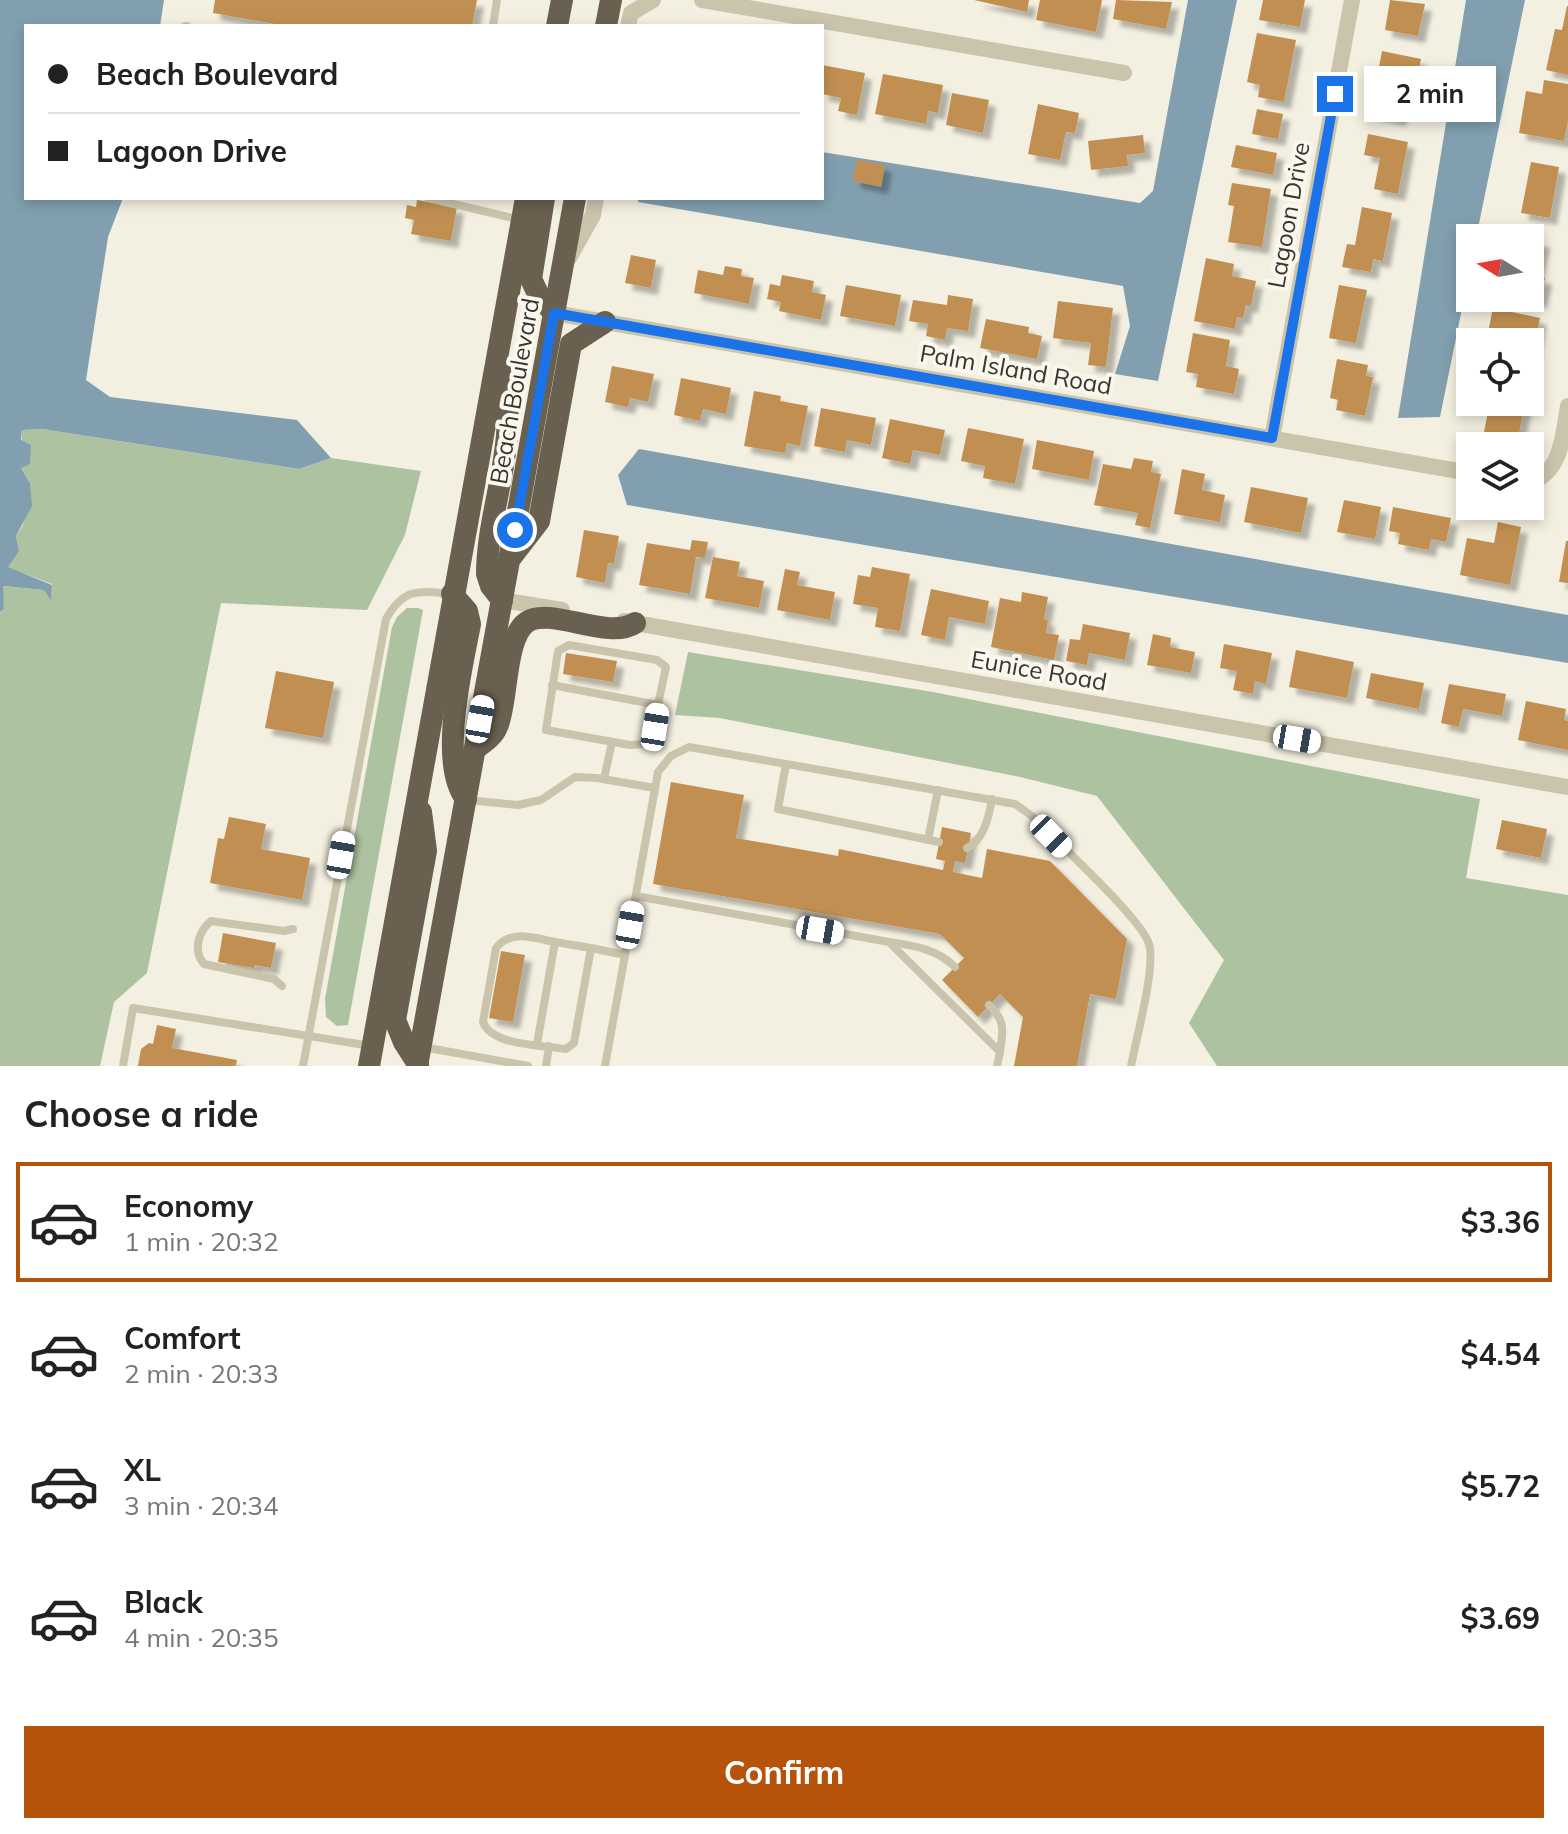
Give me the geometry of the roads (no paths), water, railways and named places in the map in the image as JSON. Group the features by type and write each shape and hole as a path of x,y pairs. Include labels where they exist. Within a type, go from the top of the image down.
{"highway":[{"path":"557,24 562,0"},
{"path":"606,24 611,0"},
{"path":"370,1056 526,200"},
{"path":"544,200 531,279 539,296 554,313"},
{"name":"Beach Boulevard","path":"420,1060 575,200"},
{"path":"509,560 539,521 571,344 605,322"},
{"path":"496,360 505,383 507,442 487,574 491,586 502,600"},
{"path":"452,594 467,611 470,624 454,709 455,781 466,799"},
{"path":"475,749 488,740 497,727 514,645 525,623 541,618 622,629 635,623"},
{"path":"419,791 426,851 395,1020 404,1042 420,1060"}],"street":[{"path":"628,24 631,13 653,0"},
{"path":"702,0 1124,73"},
{"name":"Lagoon Drive","path":"1272,438 1352,0"},
{"path":"562,270 593,215 596,200"},
{"name":"Palm Island Road","path":"554,313 1456,471"},
{"path":"1544,472 1558,457 1568,406"},
{"name":"Eunice Road","path":"502,600 1568,787"}],"lane":[{"path":"493,24 497,0"},
{"path":"436,200 522,221"},
{"path":"303,1066 386,619 394,604 404,595 430,592 452,594"},
{"path":"569,645 657,660 666,667 658,705 655,727 645,744 630,745 546,730 558,651 569,645"},
{"path":"552,685 658,705"},
{"path":"604,779 612,742"},
{"path":"605,1066 658,772 671,756 689,747 992,799 1015,804 1032,816 1131,918 1149,943 1150,967 1131,1066"},
{"path":"786,764 778,809 939,842"},
{"path":"466,799 518,805 541,800 575,777 655,788"},
{"path":"928,840 938,790"},
{"path":"967,848 974,845 983,830 992,799"},
{"path":"636,896 922,947 945,957 955,967"},
{"path":"282,986 274,979 204,964 198,957 198,941 203,928 211,921 284,931 293,929"},
{"path":"591,948 574,1043 566,1049 498,1039 486,1031 483,1022 496,948 503,939 516,935 591,948 625,955"},
{"path":"537,1044 555,942"},
{"path":"889,942 1000,1052"},
{"path":"989,1005 1004,1026 997,1066"},
{"path":"123,1066 133,1008 309,1036 370,1056"},
{"path":"546,1066 549,1046"},
{"path":"420,1060 528,1066"}],"water":[{"path":"0,0 164,0 160,24 24,24 24,200 122,200 108,237 86,380 110,397 297,420 331,458 299,469 42,429 22,430 21,440 31,445 30,464 21,468 30,483 32,506 16,536 19,551 8,567 52,585 51,600 44,590 3,586 4,609 0,612"},
{"path":"1188,0 1237,0 1158,381 1115,374 1130,326 1123,286 638,202 824,200 824,152 1140,203 1153,191"},
{"path":"1466,0 1525,0 1479,224 1456,224 1456,312 1461,312 1440,417 1398,418"},
{"path":"639,449 1568,615 1568,663 627,505 618,475"}]}
